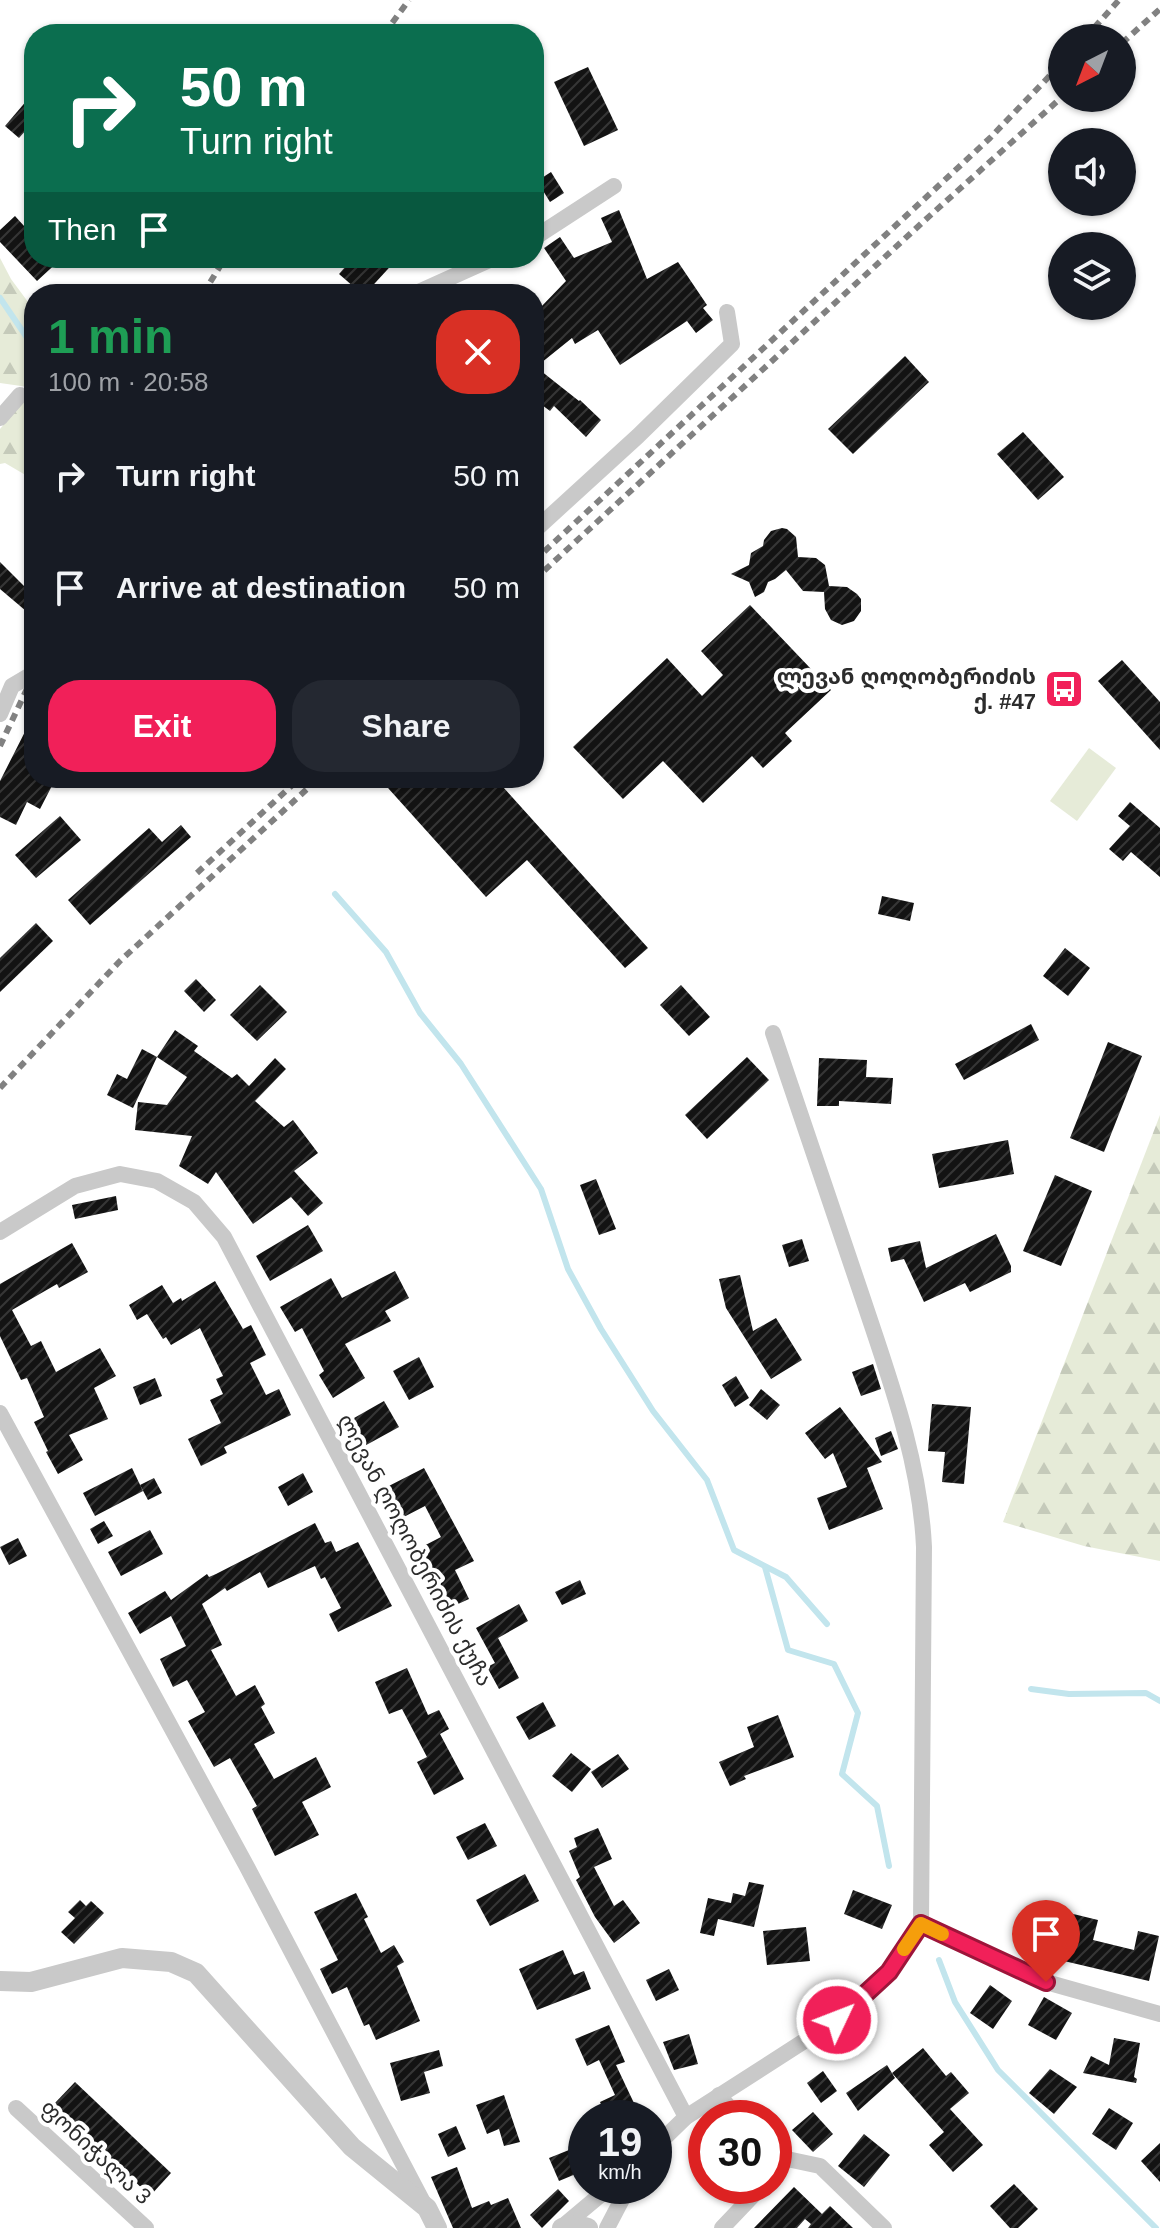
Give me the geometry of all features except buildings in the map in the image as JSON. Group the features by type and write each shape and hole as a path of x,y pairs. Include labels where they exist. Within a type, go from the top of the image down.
{"street":[{"path":"544,232 614,186"},
{"path":"436,284 472,268"},
{"path":"544,522 732,344 727,312"},
{"path":"0,418 20,395"},
{"path":"0,714 6,683"},
{"path":"672,2131 686,2117 837,2020 889,1972 921,1924 922,1510 910,1448 890,1380 773,1033"},
{"name":"ლევან ღოღობერიძის ქუჩა","path":"0,1232 75,1186 120,1174 157,1181 194,1202 224,1237 686,2117"},
{"path":"0,1413 246,1865 437,2228"},
{"path":"921,1924 1046,1982 1160,2014"},
{"path":"0,1981 31,1982 122,1958 171,1962 196,1973 352,2147 427,2208"},
{"path":"719,2095 723,2100"},
{"name":"ფონიჭალა 3","path":"16,2108 146,2228"},
{"path":"792,2158 820,2166 884,2228"},
{"path":"562,2228 590,2204"},
{"path":"607,2228 620,2204"},
{"path":"722,2228 745,2204"},
{"path":"562,2228 569,2225 588,2228"}],"green space":[{"path":"0,258 24,297 24,386 0,383"},
{"path":"24,400 24,474 5,463 0,464 0,429"},
{"path":"1089,748 1116,768 1077,821 1050,801"},
{"path":"1160,1115 1160,1561 1084,1546 1003,1522"}],"waterway":[{"path":"0,298 24,333"},
{"path":"335,894 386,952 420,1013 461,1064 541,1189 568,1269 601,1329 653,1411 707,1480 734,1550 786,1577 827,1624"},
{"path":"765,1567 788,1650 834,1664 858,1713 842,1774 877,1806 889,1866"},
{"path":"1031,1689 1069,1694 1146,1693 1160,1701"},
{"path":"939,1960 955,2002 998,2070 1156,2228"}],"railway":[{"path":"391,24 409,0"},
{"path":"1098,24 1119,0"},
{"path":"1136,30 1160,9"},
{"path":"544,552 990,138 1048,78"},
{"path":"544,571 1048,110"},
{"path":"209,284 219,268"},
{"path":"0,746 24,695"},
{"path":"197,873 289,788"},
{"path":"0,1088 120,961 308,788"}],"slow traffic":[{"path":"904,1949 921,1924 942,1934"}],"place":[{"name":"ლევან ღოღობერიძის ქ. #47","path":"1064,689"}],"route":[{"path":"837,2020 889,1972 921,1924 1046,1982"}]}
